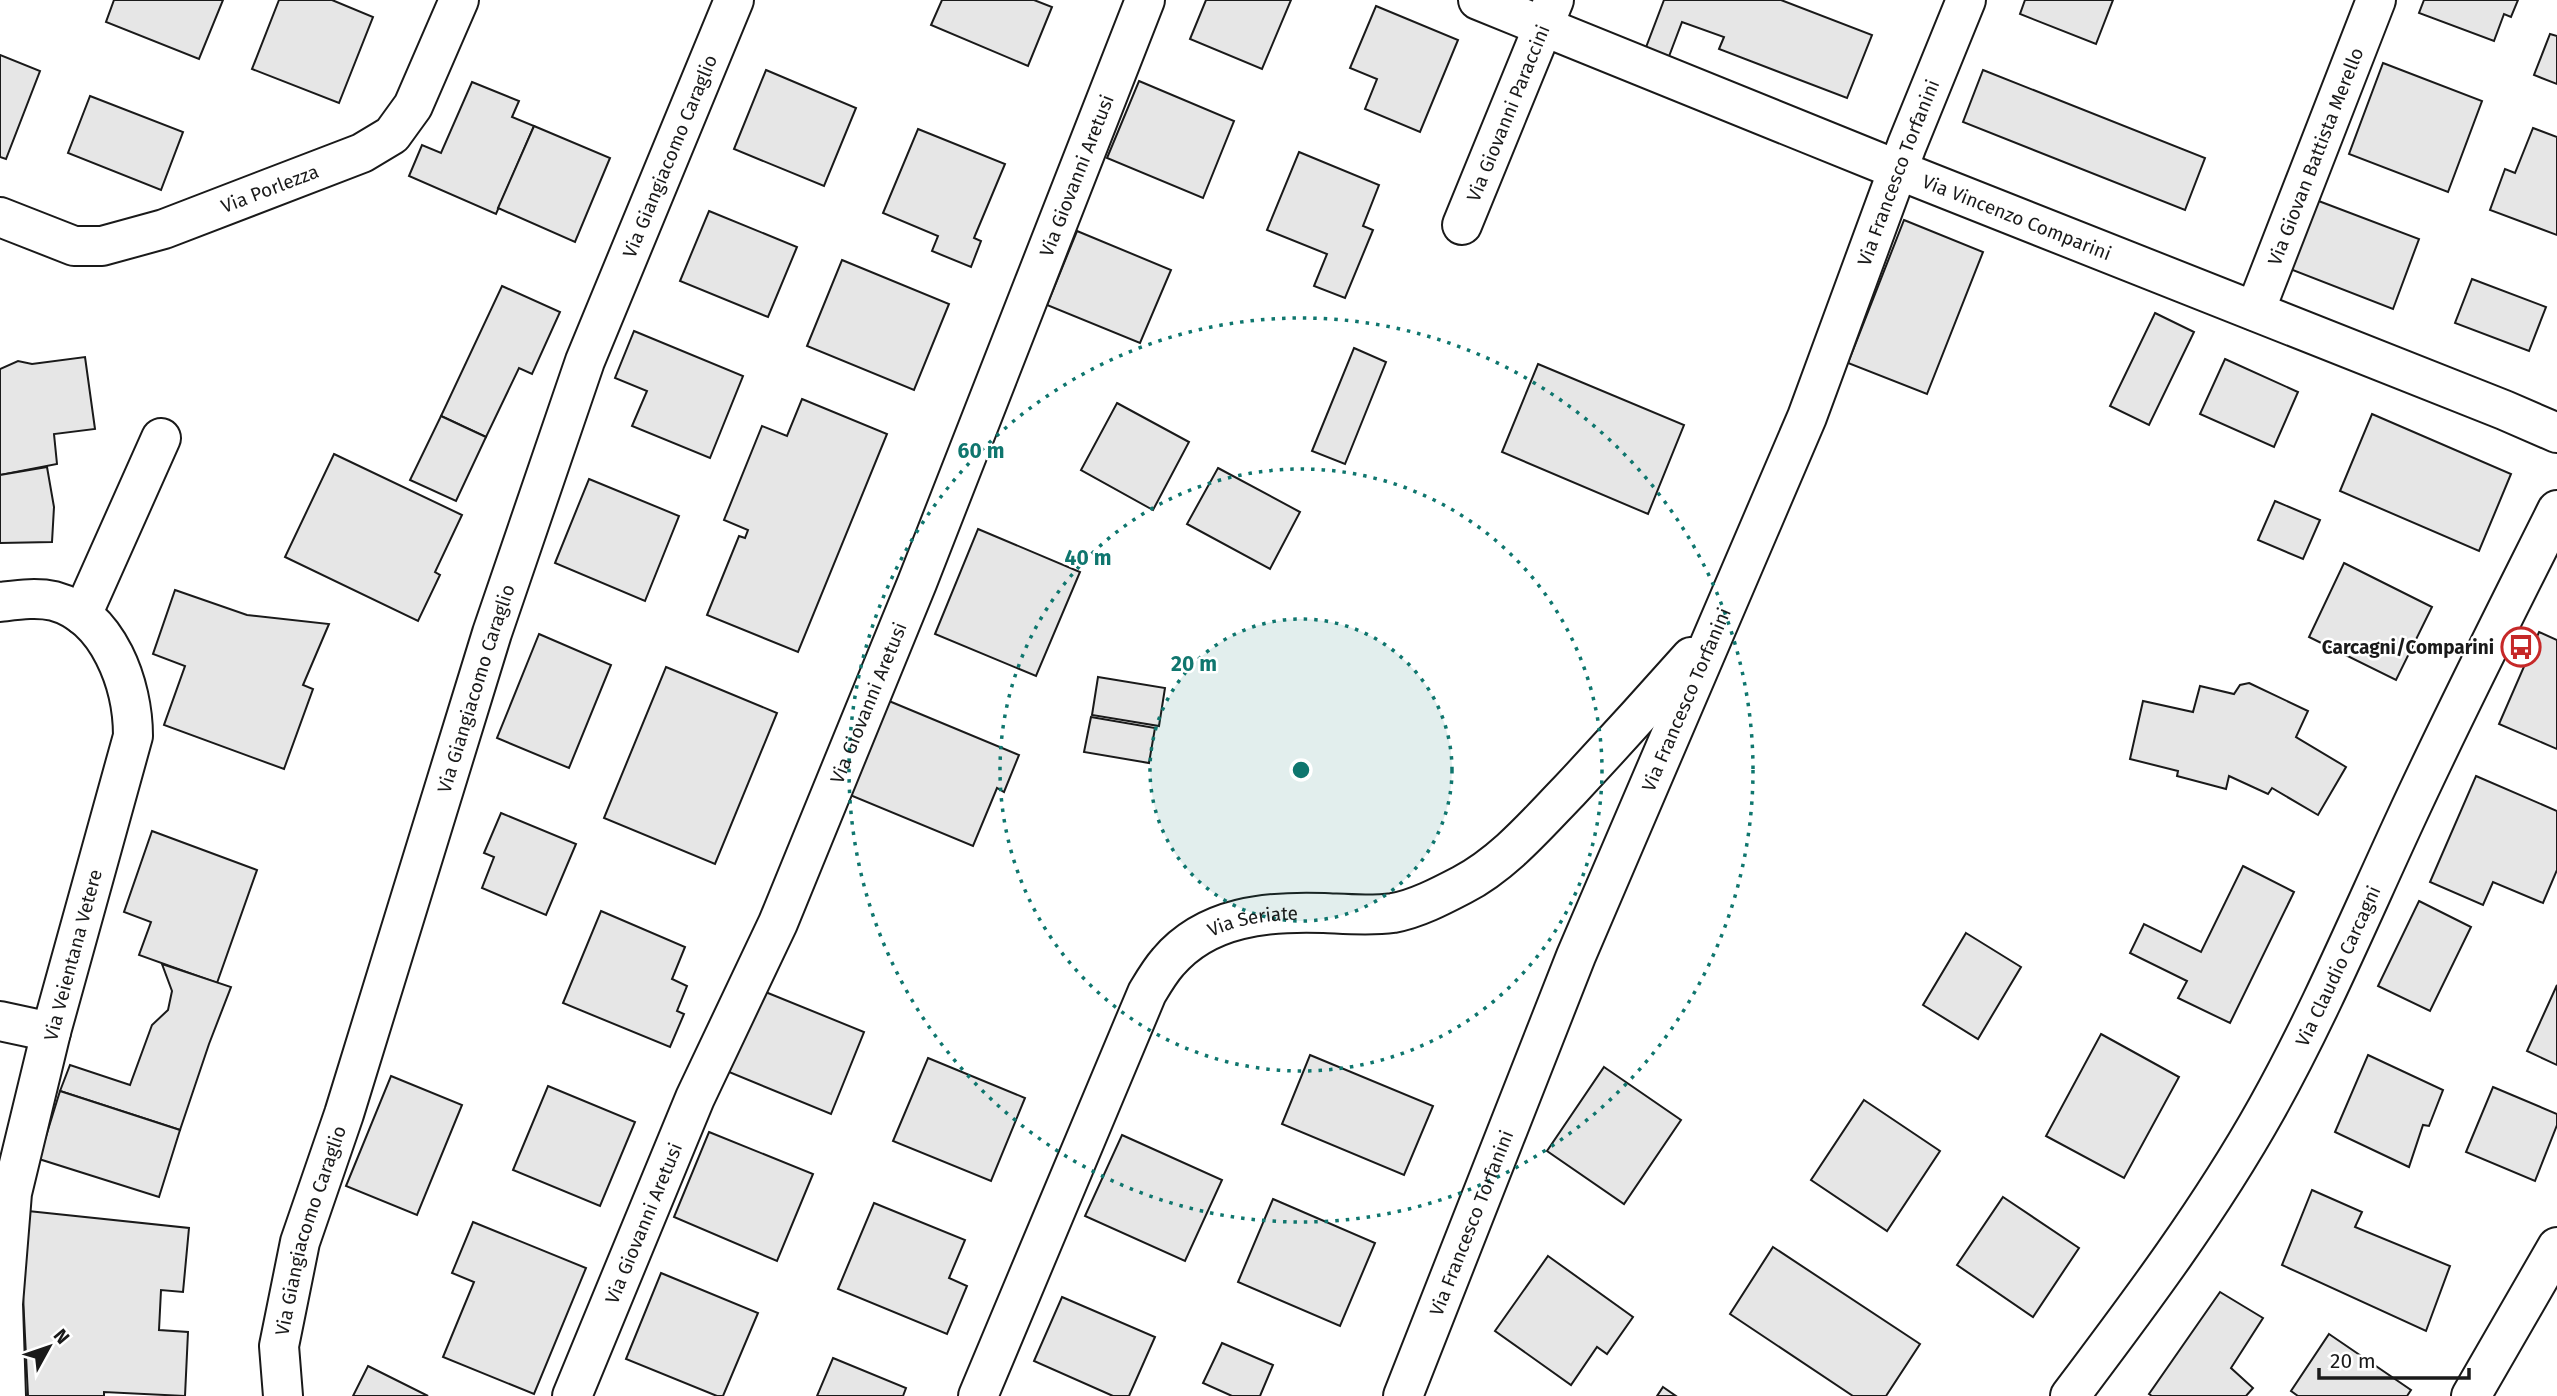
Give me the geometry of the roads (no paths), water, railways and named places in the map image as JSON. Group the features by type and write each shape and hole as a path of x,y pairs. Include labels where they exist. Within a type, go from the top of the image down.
{"street":[{"name":"Via Porlezza","path":"0,217 75,246 102,246 164,229 362,153 392,135 412,106 458,0"},
{"name":"Via Giangiacomo Caraglio","path":"283,1396 279,1346 300,1242 348,1101 492,633 585,361 734,0"},
{"name":"Via Giovanni Aretusi","path":"572,1396 695,1098 778,923 907,609 1144,0"},
{"name":"Via Vincenzo Comparini","path":"1478,0 1548,14 1898,170 2557,433"},
{"name":"Via Francesco Torfanini","path":"1403,1396 1576,956 1807,417 1898,170 1966,0"},
{"name":"Via Giovan Battista Merello","path":"2255,311 2376,0"},
{"name":"Via Giovanni Paraccini","path":"1462,225 1548,14"},
{"path":"82,615 161,438"},
{"name":"Via Claudio Carcagni","path":"2070,1396 2138,1307 2195,1224 2266,1110 2294,1058 2430,768 2557,510"},
{"name":"Via Veientana Vetere","path":"0,602 40,599 65,605 82,615 97,628 125,680 133,712 133,736 51,1032 12,1193 3,1304 6,1396"},
{"name":"Via Seriate","path":"978,1396 1147,993 1168,961 1204,932 1238,919 1301,912 1378,915 1396,912 1465,883 1521,841 1628,728 1713,632"},
{"path":"0,1021 51,1032"},
{"path":"2471,1396 2557,1247"}],"place":[{"name":"Carcagni/Comparini","path":"2521,647"}]}
